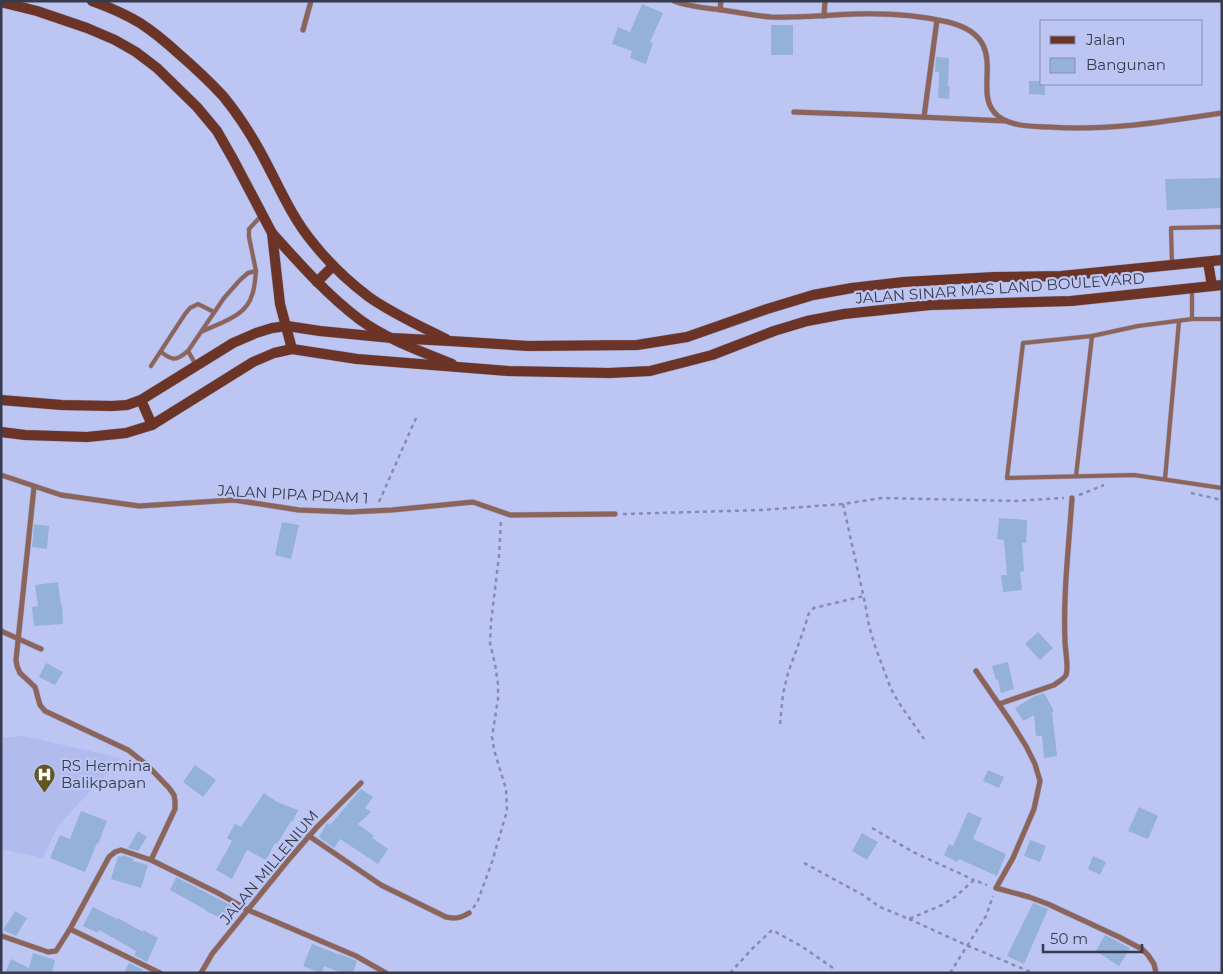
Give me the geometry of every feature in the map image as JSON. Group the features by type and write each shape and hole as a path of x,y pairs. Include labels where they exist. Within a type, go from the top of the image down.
{"street":[{"name":"JALAN SINAR MAS LAND BOULEVARD","path":"92,1 133,20 156,35 195,68 223,97 261,154 297,222 333,266 370,298 450,341"},
{"path":"304,30 312,1"},
{"path":"674,1 703,8 771,17 887,14 937,20 962,27 975,35 982,43 987,56 987,92 990,104 997,115 1022,126 1093,128 1162,123 1222,113"},
{"path":"720,10 721,1"},
{"path":"824,16 825,1"},
{"path":"1,2 87,28 115,40 136,52 157,68 197,106 217,131 272,232 322,288 360,319 392,338 459,368"},
{"path":"924,117 937,20"},
{"path":"794,112 1007,121"},
{"path":"272,232 280,304 292,349"},
{"name":"JALAN SINAR MAS LAND BOULEVARD","path":"1,400 62,405 127,405 141,400 233,343 256,333 287,326 392,338 528,346 637,345 687,337 813,295 852,288 904,282 995,277 1061,276 1222,260"},
{"path":"1208,262 1217,285"},
{"path":"317,282 333,266"},
{"name":"JALAN SINAR MAS LAND BOULEVARD","path":"1,432 87,436 126,433 152,425 253,362 274,353 292,349 357,359 459,368 526,372 609,373 650,371 712,355 774,331 807,321 844,314 930,305 1071,301 1217,285"},
{"path":"141,400 152,425"},
{"name":"JALAN PIPA PDAM 1","path":"1,475 61,495 139,506 234,500 299,510 350,512 473,502 510,515 615,514"},
{"path":"34,487 18,639 17,666 20,673 35,687 40,705 45,711 128,750 148,766 174,795 174,809 151,860"},
{"path":"999,704 1054,685 1066,675 1064,613 1072,498"},
{"path":"1,632 41,649"},
{"path":"976,671 1026,746 1035,764 1040,781 1034,809 996,888 1048,904 1142,949 1154,964 1156,973"},
{"name":"JALAN MILLENIUM","path":"201,973 212,954 279,871 309,836 361,782"},
{"path":"309,836 381,885 446,917 455,919 469,913"},
{"path":"2,936 48,952 53,952 59,948 109,857 121,850 151,860 218,892 248,910 356,956 386,973"},
{"path":"70,929 160,973"}],"lane":[{"path":"201,332 236,316 252,297 256,271 249,229 262,214"},
{"path":"1172,266 1171,228 1222,227"},
{"path":"161,352 173,360 182,357 214,312 240,280 248,273 256,271"},
{"path":"1192,288 1192,319"},
{"path":"151,366 190,308 198,304 214,312"},
{"path":"1222,319 1192,319 1138,326 1092,336 1022,343 1007,478 1134,475 1222,488"},
{"path":"1165,479 1179,321"},
{"path":"1076,476 1092,336"},
{"path":"188,351 197,366"}],"path":[{"path":"376,511 416,418"},
{"path":"615,514 762,510 843,504 882,498 1016,501 1072,498 1105,485"},
{"path":"1188,492 1222,500"},
{"path":"843,504 875,646 891,689 924,739"},
{"path":"469,913 477,903 492,862 506,811 506,789 492,737 498,699 498,684 490,643 502,512"},
{"path":"780,724 783,694 788,673 809,613 814,608 864,596"},
{"path":"872,828 913,852 996,888 986,916 950,973"},
{"path":"804,863 863,895 880,907 1033,973"},
{"path":"909,919 942,905 955,897 974,880"},
{"path":"730,973 772,930 801,946 836,970"}],"shaded area":[{"name":"RS Hermina Balikpapan","path":"23,736 121,758 57,827 43,858 1,849 1,738"}],"building":[{"path":"642,4 663,13 650,42 653,43 646,64 630,58 632,51 612,44 618,27 630,32"},
{"path":"771,25 793,25 793,55 771,55"},
{"path":"936,57 949,58 949,99 938,98 939,72 935,72"},
{"path":"1029,81 1040,81 1040,85 1045,85 1045,95 1029,94"},
{"path":"1222,178 1222,208 1167,210 1165,179"},
{"path":"999,518 1027,520 1026,543 1022,543 1024,571 1020,572 1022,590 1003,592 1001,575 1007,575 1004,540 997,539"},
{"path":"282,522 299,525 291,559 275,555"},
{"path":"34,524 49,526 47,549 32,547"},
{"path":"58,582 63,624 34,626 32,607 38,606 35,585"},
{"path":"1038,632 1053,648 1040,660 1025,644"},
{"path":"1008,662 1014,689 1001,693 998,679 996,680 992,666"},
{"path":"46,663 63,672 55,685 39,677"},
{"path":"1044,693 1054,711 1052,712 1057,756 1044,758 1042,736 1036,736 1034,715 1023,721 1015,708 1033,697"},
{"path":"195,765 216,780 203,797 183,782"},
{"path":"988,770 1004,777 999,788 983,781"},
{"path":"361,789 373,797 365,808 371,812 358,824 374,836 372,838 388,849 378,864 340,839 334,848 319,837 327,823 330,825"},
{"path":"264,793 277,802 298,810 293,821 291,821 277,844 275,843 266,860 247,850 232,879 216,870 232,841 227,838 235,824 241,827"},
{"path":"1139,807 1158,816 1148,839 1128,831"},
{"path":"81,811 107,821 85,872 50,858 60,835 70,839"},
{"path":"968,812 982,818 973,839 1006,854 997,876 959,859 957,862 944,855 949,844 953,846"},
{"path":"138,831 147,837 138,851 128,848"},
{"path":"862,833 878,842 867,860 852,851"},
{"path":"1030,840 1046,846 1040,862 1024,856"},
{"path":"123,855 134,859 133,861 148,865 141,888 111,879 118,856 122,857"},
{"path":"1093,856 1106,862 1100,875 1088,869"},
{"path":"176,877 234,907 227,921 170,890"},
{"path":"1033,903 1048,909 1024,964 1007,956"},
{"path":"93,907 158,938 147,962 134,955 136,951 99,930 98,933 83,926"},
{"path":"15,911 27,918 16,936 3,930"},
{"path":"1105,935 1130,948 1119,966 1096,951"},
{"path":"312,944 357,961 353,973 342,973 324,966 322,973 320,973 303,966"},
{"path":"33,953 55,960 52,973 5,973 11,959 29,968"},
{"path":"129,963 143,970 142,973 124,973"}],"place":[{"name":"RS Hermina Balikpapan","path":"45,793"}]}
